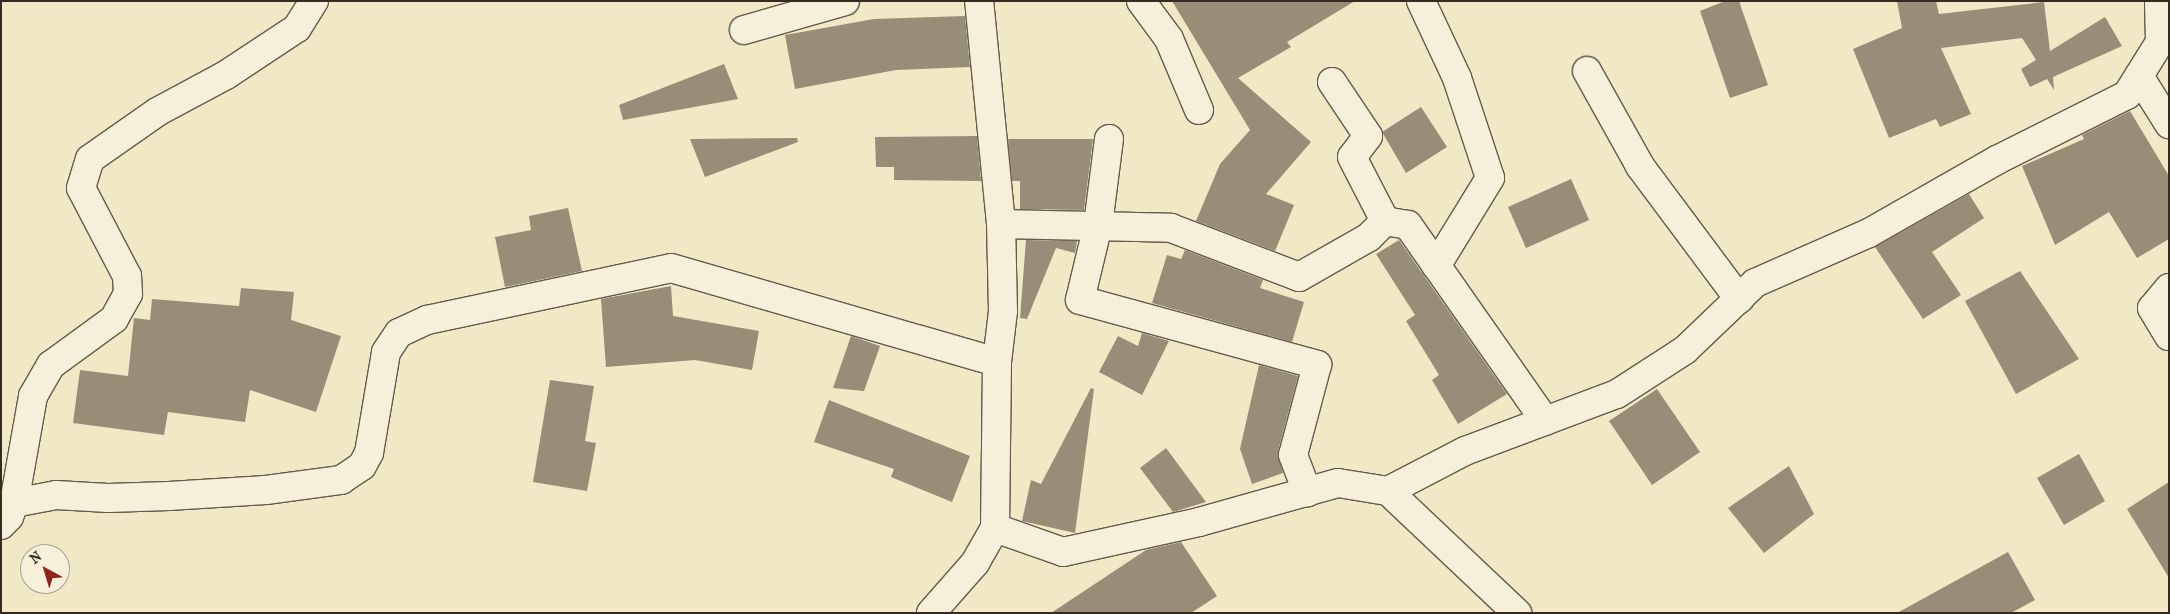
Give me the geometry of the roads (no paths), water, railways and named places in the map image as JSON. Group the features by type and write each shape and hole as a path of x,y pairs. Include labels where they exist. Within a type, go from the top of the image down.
{"street":[{"path":"8,514 33,396 51,365 114,319 128,294 127,276 81,188 90,159 157,112 226,75 297,28 314,1"},
{"path":"744,30 845,1"},
{"path":"931,613 975,563 995,528 997,362 1004,311 1001,224 979,1"},
{"path":"1141,1 1169,40 1199,110"},
{"path":"1421,1 1457,78 1490,178 1436,266"},
{"path":"1388,492 1465,451 1624,389 1685,350 1754,283 1869,233 1997,160 2127,95 2160,42 2159,1"},
{"path":"1586,71 1640,166 1739,299"},
{"path":"2139,76 2169,124"},
{"path":"1332,82 1368,136 1352,157 1386,221"},
{"path":"1109,139 1098,225 1080,300 1318,365 1293,456 1307,492"},
{"path":"1001,224 1171,228 1299,277 1369,237 1386,221"},
{"path":"1386,221 1408,225 1545,421"},
{"path":"8,514 56,495 108,498 168,496 266,490 341,480 362,466 369,453 386,352 399,333 427,320 671,268 997,362"},
{"path":"2169,288 2152,308 2169,336"},
{"path":"995,528 1064,552 1200,522 1338,483 1388,492 1517,613"}]}
